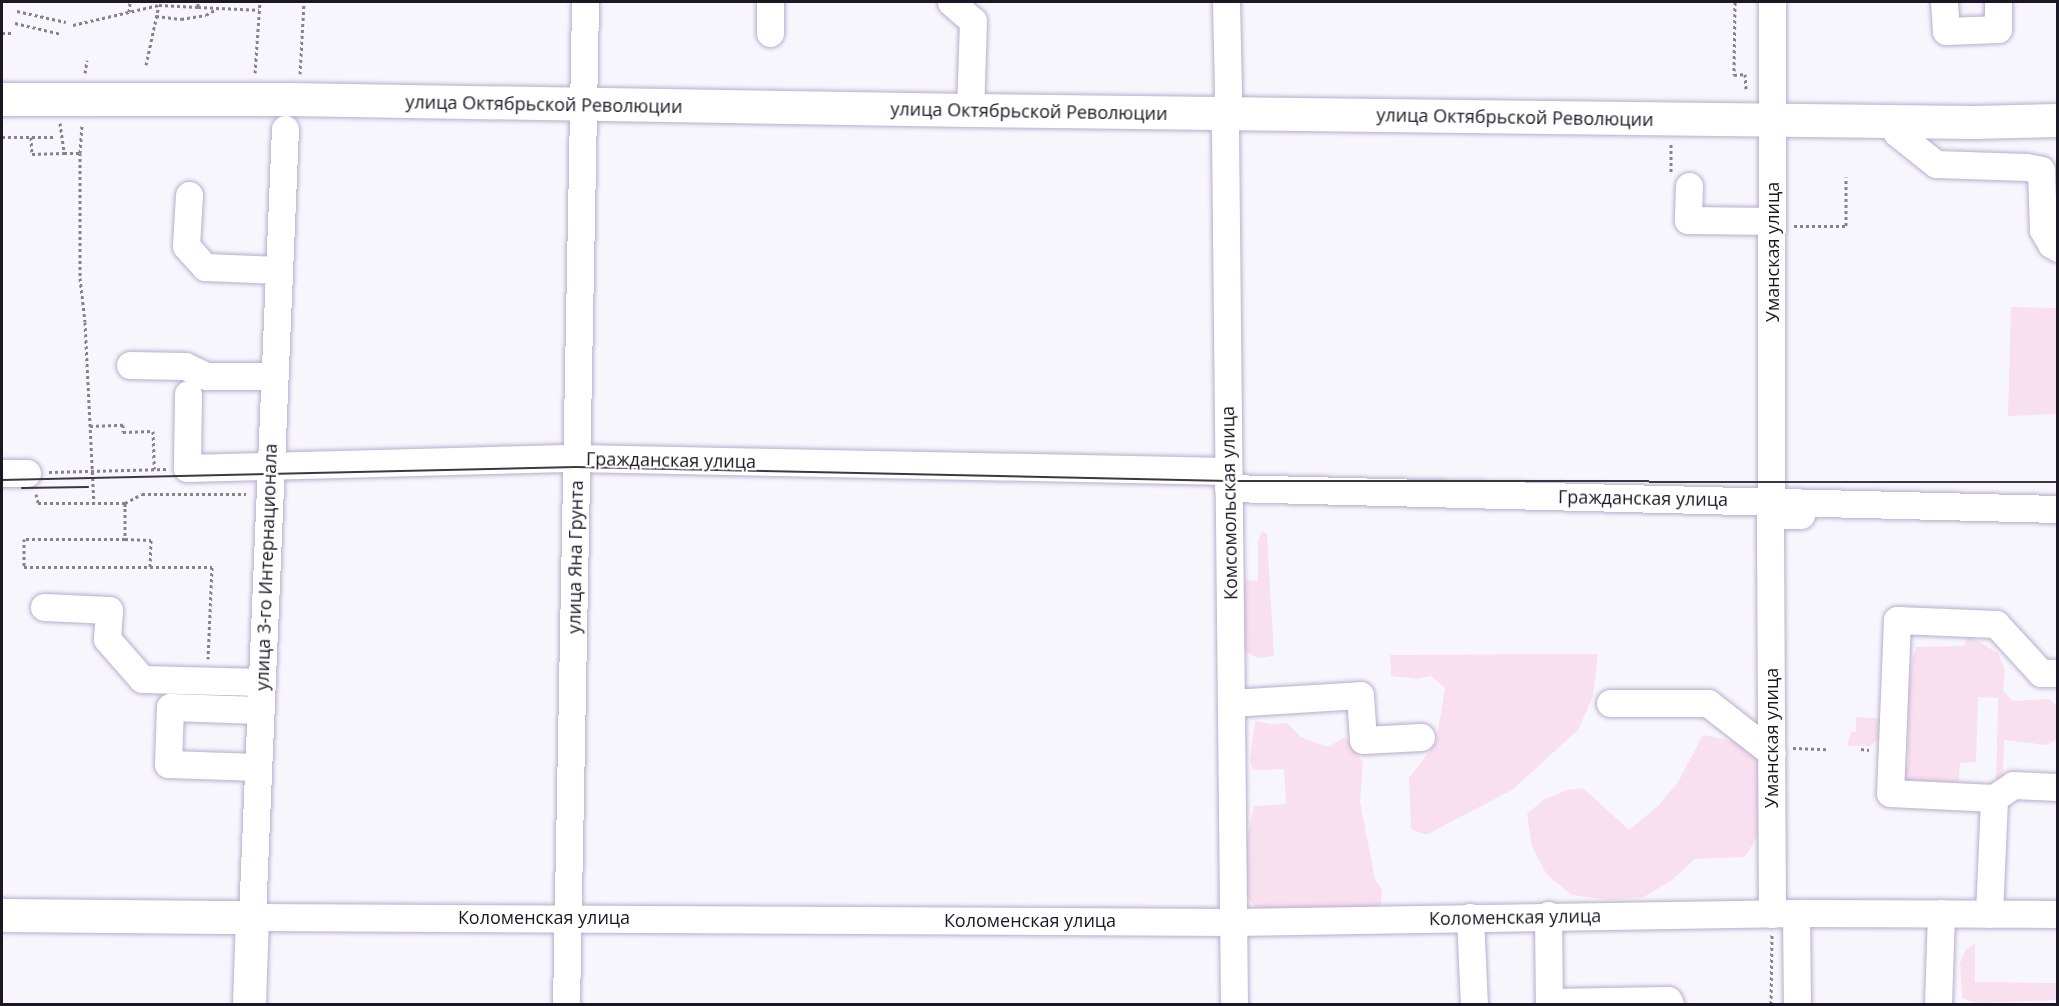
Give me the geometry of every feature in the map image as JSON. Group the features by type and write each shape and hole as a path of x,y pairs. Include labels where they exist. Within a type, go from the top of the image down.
{"main road":[{"name":"улица Октябрьской Революции","path":"2,99 289,99 584,105 1773,120 2058,120"},
{"name":"Коломенская улица","path":"2,915 252,917"},
{"name":"улица 3-го Интернационала","path":"249,1005 252,917"}],"street":[{"name":"улица Яна Грунта","path":"566,1005 585,2"},
{"path":"770,2 770,33"},
{"path":"951,2 973,21 970,110"},
{"name":"Комсомольская улица","path":"1226,2 1228,490 1234,1005"},
{"name":"Уманская улица","path":"1771,502 1772,2"},
{"path":"1944,2 1946,31 1998,29 1998,2"},
{"path":"1889,121 1897,133 1936,164 2026,167 2049,171 2043,230 2051,244 2058,248"},
{"name":"улица 3-го Интернационала","path":"252,917 285,129"},
{"path":"1689,186 1688,220 1772,223"},
{"path":"189,195 186,246 206,267 279,270"},
{"path":"130,365 185,366 206,376 274,376"},
{"path":"187,468 188,394"},
{"name":"Гражданская улица","path":"187,468 576,458 1228,490 2058,509"},
{"path":"1228,490 1264,504"},
{"name":"Уманская улица","path":"1797,1005 1784,913 1772,750 1770,514 1865,516"},
{"path":"44,607 109,610 107,639 142,678 261,682"},
{"path":"2058,673 2041,672 1996,624 1897,620 1890,793 1994,798 2013,785 2058,786"},
{"path":"1231,703 1360,695 1363,740 1421,737"},
{"path":"1610,703 1708,702 1772,750"},
{"path":"258,767 168,764 169,730 170,707 260,710"},
{"path":"1989,914 1994,798"},
{"path":"1938,1005 1941,913"},
{"name":"Коломенская улица","path":"252,917 1233,922 1548,915 2058,914"},
{"path":"1548,915 1549,1003 1668,1000 1670,1005"},
{"path":"1470,917 1474,1005"}],"path":[{"path":"129,12 130,2"},
{"path":"198,2 198,7"},
{"path":"255,73 260,2"},
{"path":"300,74 304,2"},
{"path":"1735,2 1734,75 1745,74 1746,89"},
{"path":"146,65 159,5"},
{"path":"73,24 159,5 259,10"},
{"path":"156,16 181,19 206,15 218,8"},
{"path":"17,11 66,22"},
{"path":"15,23 61,34"},
{"path":"2,33 13,33"},
{"path":"84,77 87,60"},
{"path":"61,119 60,133 64,153"},
{"path":"82,119 80,278 94,503"},
{"path":"1671,135 1671,186 1689,186"},
{"path":"2,137 55,137"},
{"path":"31,137 32,154 80,153"},
{"path":"1772,223 1846,226 1846,177"},
{"path":"90,426 123,425 123,432 153,431 154,469"},
{"path":"19,480 92,471 187,468"},
{"path":"19,480 38,494 38,503 125,503 142,494 246,493 246,505"},
{"path":"125,503 125,539"},
{"path":"150,567 151,540 24,539 24,567 150,567 212,567 207,680"},
{"path":"1772,750 1827,749"},
{"path":"1771,1005 1784,913"}],"shaded area":[{"path":"2011,307 2057,308 2057,414 2008,416"},
{"path":"1262,531 1267,534 1274,656 1258,658 1243,650 1241,586 1247,580 1258,581 1258,540"},
{"path":"1969,636 1998,653 2005,670 2003,690 2012,701 2049,699 2057,706 2057,740 2046,745 2004,740 2003,782 1996,782 1998,698 1978,697 1976,762 1960,763 1958,790 1919,787 1900,779 1901,766 1908,766 1908,697 1912,660 1916,647 1963,646"},
{"path":"1598,654 1593,696 1578,730 1512,790 1426,835 1411,829 1409,778 1436,743 1445,688 1431,676 1417,679 1391,676 1390,655"},
{"path":"1856,717 1886,719 1881,737 1870,746 1847,746 1851,732 1856,732"},
{"path":"1255,721 1271,724 1287,723 1301,737 1328,747 1345,737 1363,762 1360,802 1375,879 1382,890 1381,904 1367,912 1256,909 1247,895 1246,843 1254,806 1286,804 1284,769 1253,770 1250,760"},
{"path":"1703,735 1748,744 1761,765 1765,824 1745,857 1695,859 1672,880 1644,897 1609,900 1572,895 1547,875 1532,847 1527,814 1543,800 1567,790 1583,788 1629,830 1657,807 1678,782"},
{"path":"1975,944 1975,982 2057,983 2057,1000 1975,1003 1962,998 1960,963 1966,949"}],"tram line":[{"path":"2,480 576,467 1228,481 2058,482"},
{"path":"22,488 88,487"}]}
